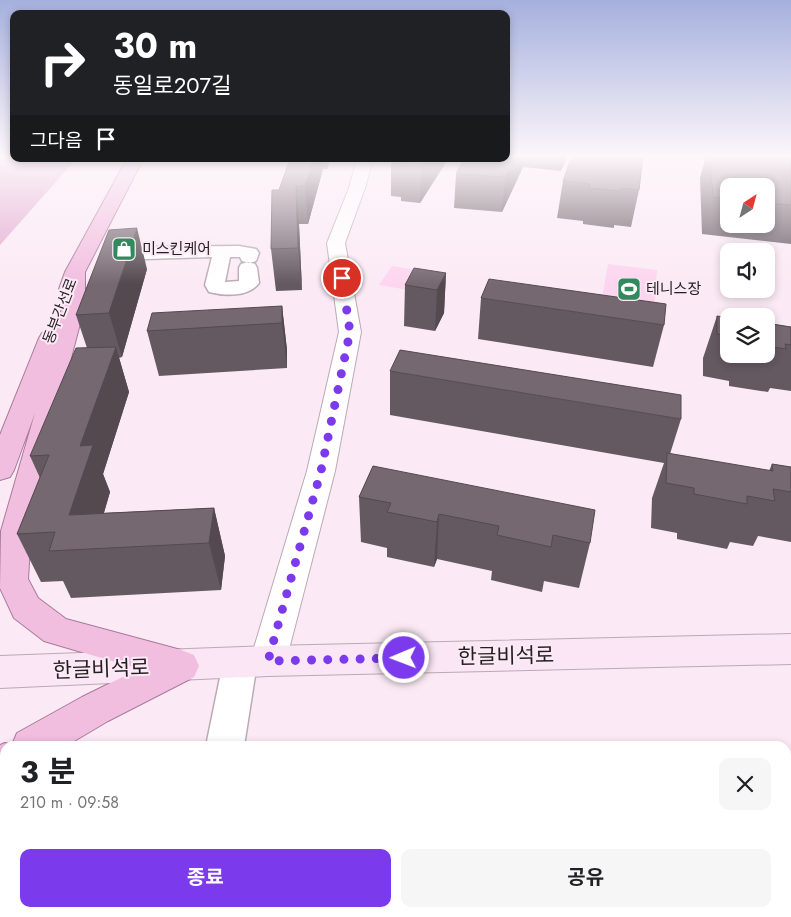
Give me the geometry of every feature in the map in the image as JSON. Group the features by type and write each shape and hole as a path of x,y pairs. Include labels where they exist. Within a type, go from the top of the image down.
{"highway":[{"name":"동부간선로","path":"0,470 75,272 114,199"},
{"path":"75,272 74,305 60,354 43,433 16,531 12,579 26,608 56,631 181,666"},
{"path":"40,741 95,709 181,666"}],"main road":[{"name":"한글비석로","path":"6,672 254,662 791,649"}],"street":[{"path":"227,741 321,471 350,332 336,243 354,199"},
{"path":"145,254 222,252 249,252 249,283 247,286 216,288 214,285 222,252"}],"shaded area":[{"path":"0,199 41,199 0,245"},
{"name":"테니스장","path":"608,264 657,270 654,317 600,309"},
{"path":"392,266 431,272 420,292 379,285"}],"building":[{"path":"272,199 296,199 298,248 271,249"},
{"path":"775,199 791,199 791,205 775,204"},
{"path":"137,228 109,313 76,315 109,230"},
{"path":"414,268 446,273 437,290 405,285"},
{"path":"489,279 666,304 664,325 481,298"},
{"path":"282,306 282,323 147,331 152,313"},
{"path":"717,316 720,316 720,334 717,334"},
{"path":"775,324 791,327 791,345 785,344 786,349 775,347"},
{"path":"116,347 80,446 93,445 69,515 214,508 209,543 49,551 55,532 17,534 49,455 30,456 76,348"},
{"path":"400,350 681,395 681,419 390,371"},
{"path":"667,453 773,471 772,464 791,467 791,492 773,489 775,501 747,496 747,504 694,494 694,488 666,483"},
{"path":"373,466 595,510 590,543 553,535 551,547 497,535 499,526 439,514 437,522 387,512 391,503 359,497"}],"place":[{"name":"미스킨케어","path":"124,249"},
{"name":"테니스장","path":"629,289"}],"route":[{"path":"342,278 350,332 321,471 268,661 404,658"}]}
